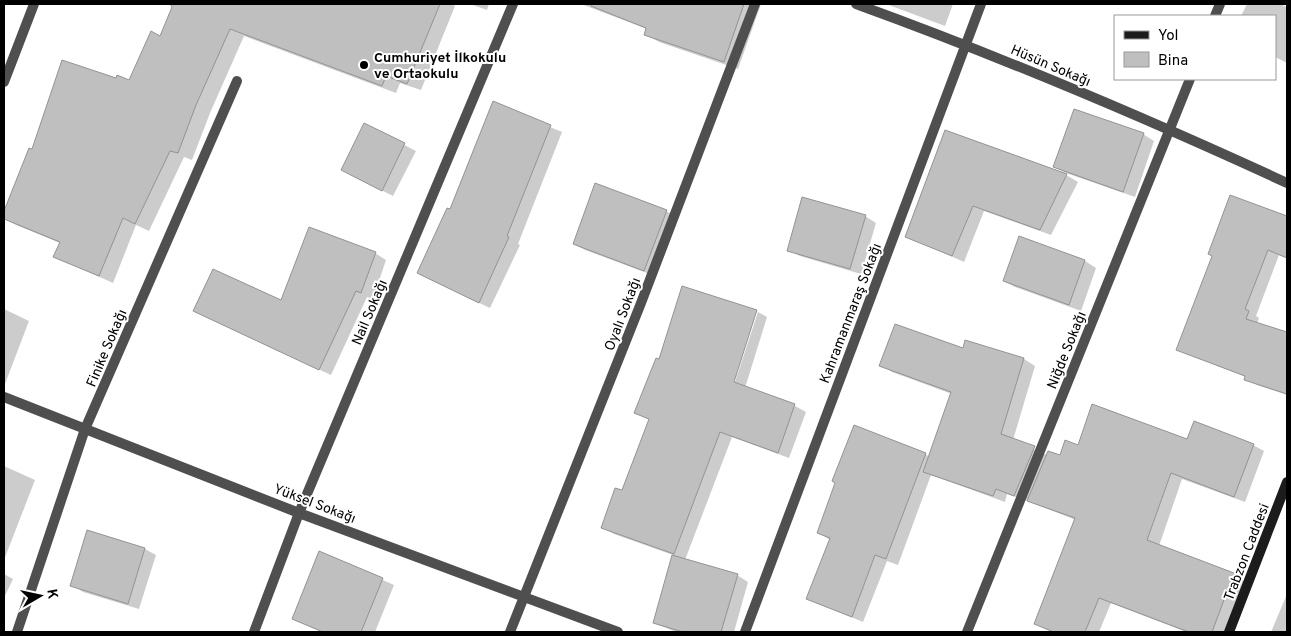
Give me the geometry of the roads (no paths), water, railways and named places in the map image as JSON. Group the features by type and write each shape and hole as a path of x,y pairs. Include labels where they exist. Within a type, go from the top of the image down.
{"main road":[{"name":"Trabzon Caddesi","path":"1229,632 1283,504 1287,482"}],"street":[{"path":"4,82 34,4"},
{"name":"Nail Sokağı","path":"254,632 300,513 513,4"},
{"name":"Oyalı Sokağı","path":"510,632 645,294 755,4"},
{"name":"Hüsün Sokağı","path":"856,4 965,44 1170,129 1287,183"},
{"name":"Kahramanmaraş Sokağı","path":"745,632 981,4"},
{"name":"Niğde Sokağı","path":"967,632 1190,80"},
{"name":"Finike Sokağı","path":"17,632 85,430 236,81"},
{"name":"Yüksel Sokağı","path":"4,397 300,513 618,632"}],"place":[{"name":"Cumhuriyet İlkokulu ve Ortaokulu","path":"364,65"}]}
